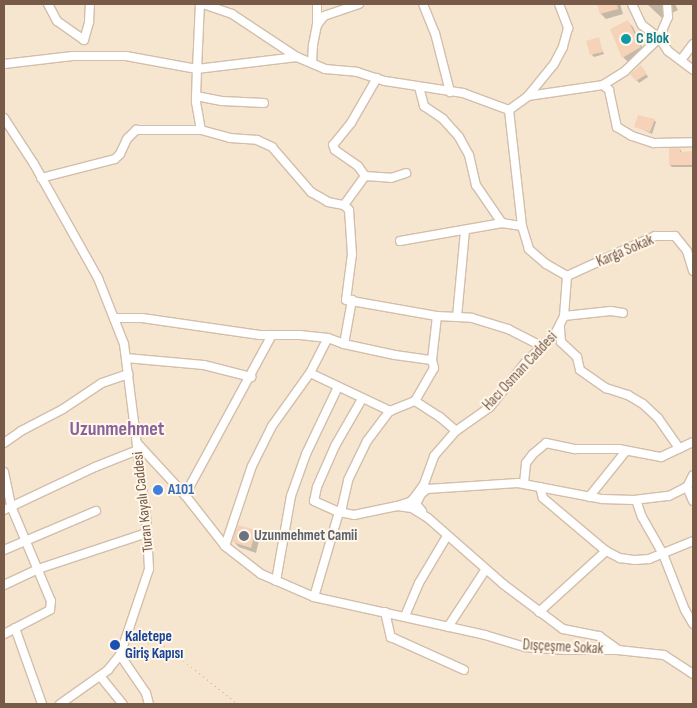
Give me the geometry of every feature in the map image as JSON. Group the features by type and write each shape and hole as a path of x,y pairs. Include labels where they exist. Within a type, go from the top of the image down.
{"street":[{"path":"48,4 57,21 84,40 89,22 90,4"},
{"path":"201,130 196,96 202,4 232,14 297,57 325,69 357,72 419,87 463,93 509,110"},
{"path":"312,63 317,25 317,4"},
{"path":"317,25 330,14 358,4"},
{"path":"423,4 435,33 450,92"},
{"path":"509,110 528,96 554,64 563,47 568,28 559,4"},
{"path":"632,4 642,24 658,38 668,51 693,70"},
{"path":"528,96 603,85 626,70 658,38 668,17 668,4"},
{"path":"681,60 693,44"},
{"path":"4,64 73,56 126,56 197,69 297,57"},
{"path":"365,176 358,166 335,150 333,145 351,123 377,78"},
{"path":"603,85 610,90 617,127 632,136 654,143 693,142"},
{"path":"419,87 424,106 443,119 459,137 469,155 476,185 502,223"},
{"path":"196,96 222,101 264,103"},
{"path":"509,110 522,226 529,248 546,264 566,276"},
{"name":"Turan Kayalı Caddesi","path":"4,118 42,178 98,278 124,344 147,533 149,569 137,611 120,655 108,670 62,704"},
{"path":"42,178 115,159 120,154 126,139 136,130 201,130 230,138 257,140 272,147 311,192 328,202 344,205 349,210 352,262 346,300 437,316 472,318 508,329 542,346"},
{"path":"365,176 391,178 406,173"},
{"path":"344,205 365,176"},
{"path":"400,242 502,223 522,226"},
{"path":"457,317 465,230"},
{"name":"Karga Sokak","path":"566,276 655,236 675,236 687,251 693,271"},
{"name":"Hacı Osman Caddesi","path":"413,504 425,487 434,456 456,431 490,407 525,363 560,328 564,316 566,276"},
{"path":"344,344 351,301"},
{"path":"564,316 611,311 622,313"},
{"path":"314,597 342,507 348,480 367,441 390,411 415,401 434,368 432,360 437,316"},
{"path":"114,318 142,318 272,335 300,334 328,338 344,344 395,355 432,360"},
{"path":"560,328 561,342 577,357 580,370 606,388 628,395 643,404 658,418 679,448"},
{"path":"184,495 272,335"},
{"path":"225,546 252,466 272,426 310,373 328,338"},
{"path":"126,358 204,365 250,377"},
{"path":"310,373 390,411"},
{"path":"4,443 21,431 63,410 102,383 128,374"},
{"path":"276,580 290,496 306,454 338,387"},
{"path":"362,399 335,446 314,501 339,512 354,515 413,504 447,536 539,612 563,629 599,636 618,650"},
{"path":"415,401 440,417 456,431"},
{"path":"524,483 526,464 533,454 546,443 575,449 626,451 662,457 693,442"},
{"path":"7,508 138,447"},
{"name":"Dışçeşme Sokak","path":"138,447 184,495 225,546 261,574 314,597 405,616 525,647 566,650 618,650 664,655 693,674"},
{"path":"590,497 626,451"},
{"path":"4,472 7,508 25,540 51,601 50,610 4,634"},
{"path":"425,487 524,483 590,497 636,500 669,496 687,487 693,475"},
{"path":"540,487 544,498 606,551 620,558 634,560 649,559 693,541"},
{"path":"687,487 693,501"},
{"path":"636,500 642,516 663,554 685,610 693,624"},
{"path":"4,550 96,512"},
{"path":"4,585 38,569 147,533"},
{"path":"405,616 419,583 447,536"},
{"path":"539,612 606,551"},
{"path":"448,627 486,569"},
{"path":"385,612 391,637 464,670"},
{"path":"15,628 42,704"},
{"path":"120,655 146,693 149,704"},
{"path":"100,676 123,704"}],"path":[{"path":"128,650 155,642 175,653 238,704"}],"shaded area":[{"path":"4,4 693,4 693,704 4,704"}],"building":[{"path":"597,4 617,4 618,9 600,14"},
{"name":"C Blok","path":"628,20 641,47 622,58 610,29"},
{"path":"599,37 603,52 590,55 586,41"},
{"path":"641,65 647,74 636,81 630,74"},
{"path":"638,115 655,119 650,132 634,127"},
{"path":"669,148 680,148 680,152 693,151 693,165 669,165"},
{"name":"Uzunmehmet Camii","path":"238,525 256,530 251,548 232,542"}],"place":[{"name":"C Blok","path":"626,39"},
{"name":"A101","path":"158,490"},
{"name":"Uzunmehmet Camii","path":"244,536"},
{"name":"Kaletepe Giriş Kapısı","path":"115,645"}],"district":[{"name":"Uzunmehmet","path":"117,429"}]}
